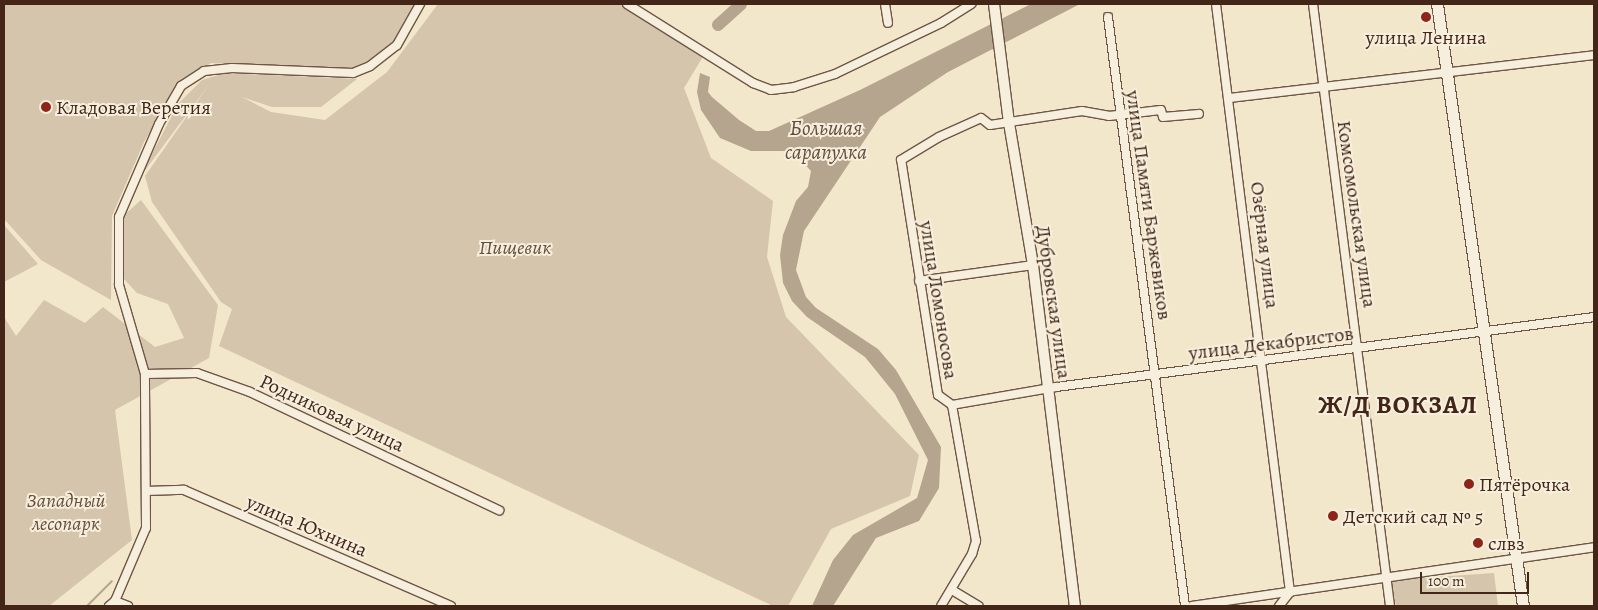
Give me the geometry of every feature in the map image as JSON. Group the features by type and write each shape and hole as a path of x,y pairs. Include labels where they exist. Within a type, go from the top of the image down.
{"main road":[{"path":"1437,4 1523,606"}],"street":[{"path":"128,606 114,604 146,528 145,374 119,285 119,217 159,124 181,86 204,71 232,68 353,73 384,58 397,45 420,4"},
{"path":"627,4 753,83 772,90 794,88 835,74 941,23 971,4"},
{"path":"885,4 888,23"},
{"name":"Дубровская улица","path":"994,4 1009,122 1033,265 1074,606"},
{"name":"Озёрная улица","path":"1216,4 1263,361 1290,592"},
{"name":"Комсомольская улица","path":"1313,4 1390,606"},
{"name":"улица Памяти Баржевиков","path":"1108,17 1185,606"},
{"path":"1229,98 1323,84 1594,55"},
{"path":"1009,122 1082,111 1120,115 1161,110 1163,117 1199,114"},
{"name":"улица Ломоносова","path":"940,606 952,590 976,541 952,405 938,395 900,160 939,137 981,118 990,125 1009,122"},
{"path":"919,281 1033,265"},
{"name":"улица Декабристов","path":"952,405 1048,388 1594,317"},
{"name":"Родниковая улица","path":"145,374 197,373 250,392 499,510"},
{"name":"улица Юхнина","path":"146,491 184,490 451,606"},
{"path":"1192,606 1385,576 1594,547"},
{"path":"952,590 979,606"},
{"path":"1279,606 1290,592"}],"green space":[{"path":"4,4 420,4 399,42 354,70 211,63 177,84 144,142 112,216 111,300 41,260 4,219"},
{"name":"Пищевик","path":"438,4 623,4 704,55 684,88 711,158 773,201 767,257 786,317 919,455 910,496 831,529 788,606 773,606 219,346 232,309 221,302 152,202 145,176 208,86 140,177 178,104 202,80 225,73 357,79 321,107 272,107 242,97 271,112 325,120 387,72"},
{"name":"Западный лесопарк","path":"141,200 218,305 209,358 115,410 132,540 49,606 4,606 4,317 16,336 44,300 85,323 103,307 155,347 184,338 168,304 137,293 123,278 122,217"},
{"path":"4,225 38,264 4,282"},
{"path":"1494,573 1498,606 1396,606 1391,580"}],"water":[{"name":"Большая сарапулка","path":"1031,4 1080,4 948,72 880,117 804,231 796,270 806,297 816,308 878,349 896,370 941,447 939,488 919,521 876,538 833,606 812,606 833,560 853,535 917,498 928,460 895,394 865,357 807,317 792,301 783,283 780,255 783,235 796,201 808,187 811,171 801,160 786,151 751,151 720,138 701,110 697,92 700,73 710,77 708,92 712,97 739,120 756,131 769,131 860,90"}],"waterway":[{"name":"Большая сарапулка","path":"718,25 741,4"},
{"path":"87,606 112,581"}],"place":[{"name":"улица Ленина","path":"1426,17"},
{"name":"Кладовая Веретия","path":"46,107"},
{"name":"Пятёрочка","path":"1469,484"},
{"name":"Детский сад № 5","path":"1333,516"},
{"name":"слвз","path":"1478,543"}],"district":[{"name":"Ж/Д ВОКЗАЛ","path":"1398,405"}]}
